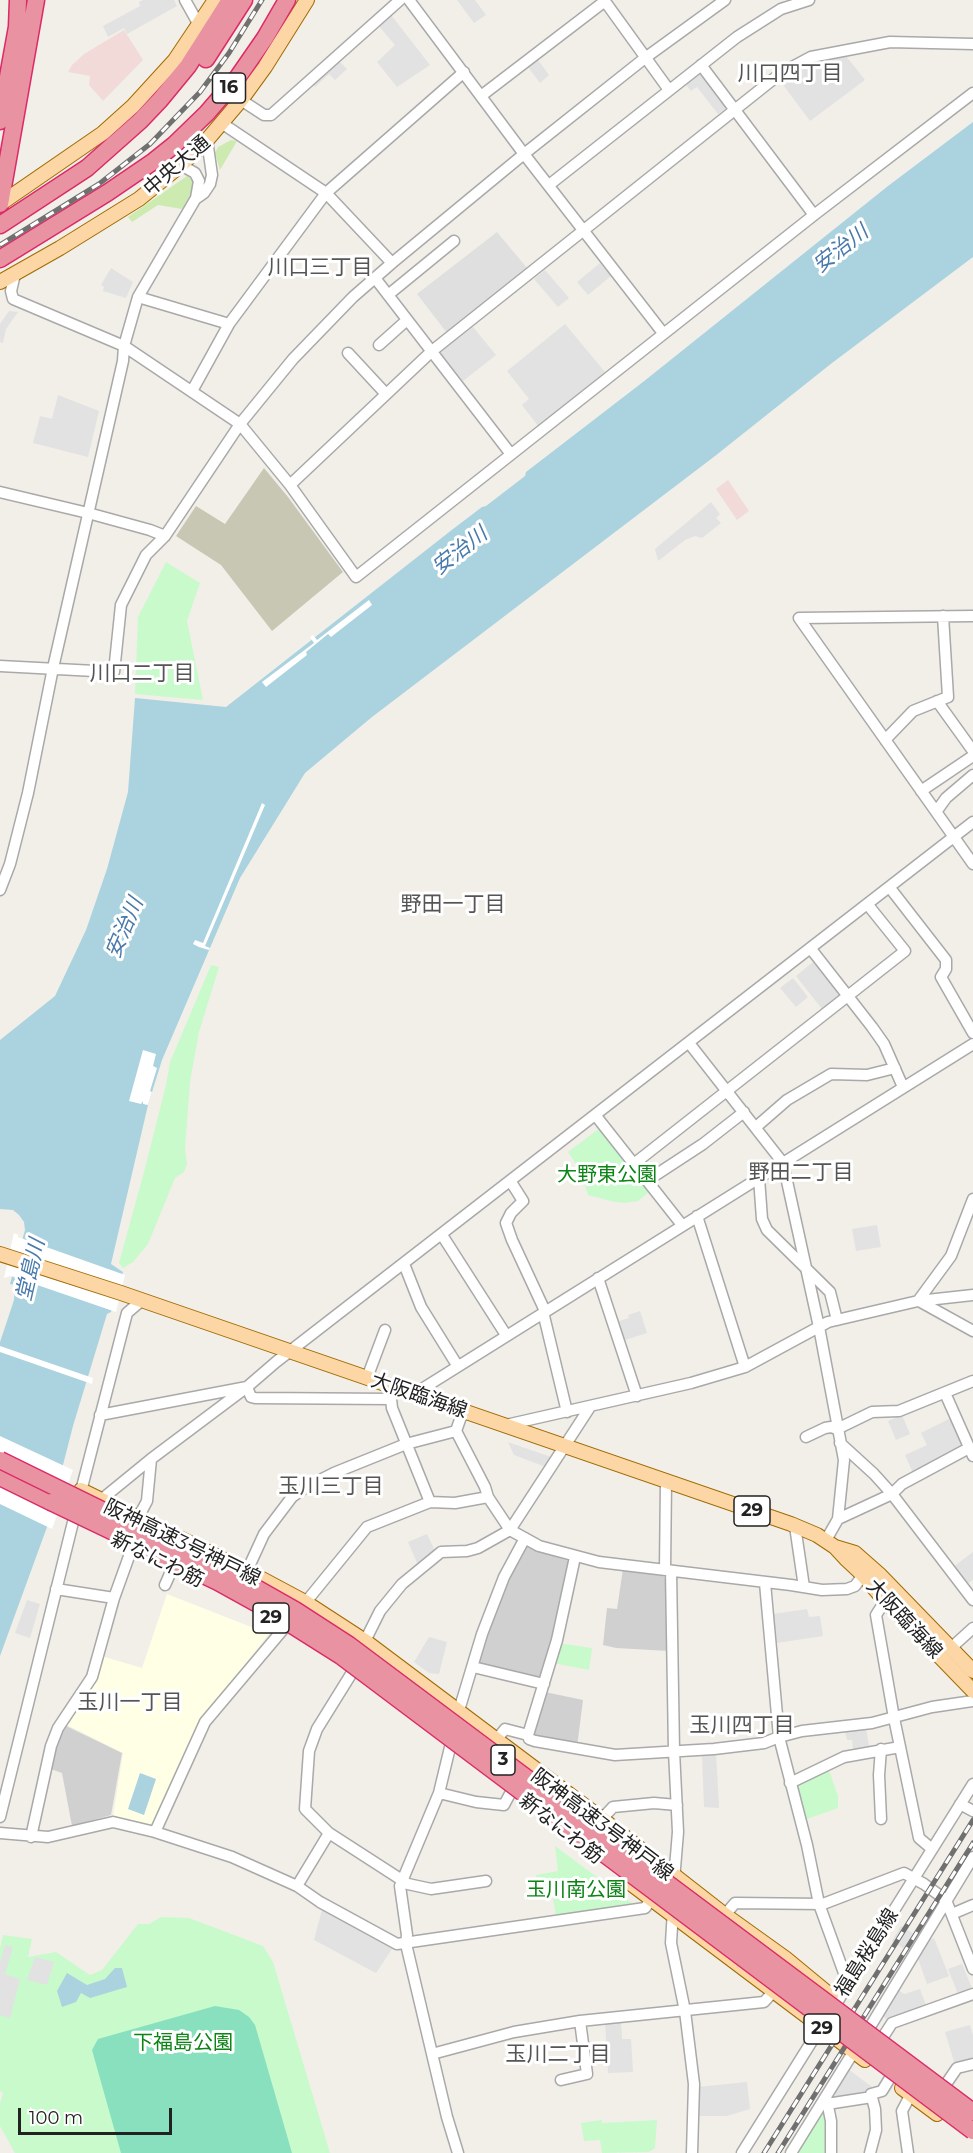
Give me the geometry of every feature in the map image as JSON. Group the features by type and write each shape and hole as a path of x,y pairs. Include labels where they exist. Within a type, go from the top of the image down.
{"highway":[{"path":"0,121 16,27 18,0"},
{"path":"0,204 36,0"},
{"name":"16","path":"0,225 58,188 105,154 140,121 175,83 230,0"},
{"path":"105,154 144,126 182,89 213,49 244,0"},
{"path":"154,161 220,87 275,0"},
{"name":"16","path":"0,259 107,193 154,161 190,130 223,96 264,39 287,0"},
{"name":"阪神高速3号神戸線","path":"0,1460 226,1571 279,1600 340,1639 973,2112"},
{"name":"阪神高速3号神戸線","path":"0,1477 55,1507 218,1582 265,1608 341,1656 973,2131"},
{"name":"3","path":"0,1484 55,1507"}],"main road":[{"path":"0,204 103,133 175,60 200,25 214,0"},
{"name":"中央大通","path":"0,282 138,199 181,165 222,124 241,100 266,67 307,0"},
{"name":"大阪臨海線","path":"5,1254 367,1378 393,1394 414,1394 795,1526 855,1553 880,1575 972,1668"},
{"name":"新なにわ筋","path":"81,1490 247,1571 305,1602 365,1641 497,1739 725,1915 786,1958 837,2002 973,2105"},
{"name":"新なにわ筋","path":"74,1520 173,1567 286,1626 353,1671 512,1790 672,1916 973,2140"},
{"name":"大阪臨海線","path":"831,1543 973,1691"}],"street":[{"path":"185,0 200,25"},
{"path":"241,100 264,115 271,114 400,0"},
{"path":"409,0 524,154 663,333"},
{"path":"0,666 114,672 121,605 146,555 165,536 240,424 293,359 353,297 392,263 645,58 725,0"},
{"path":"549,185 737,37 780,9 809,0"},
{"path":"481,96 604,1 669,90"},
{"path":"290,485 432,351 781,73 811,57 890,42 973,44"},
{"path":"701,65 814,214"},
{"path":"192,391 229,324 326,193 464,72"},
{"path":"15,274 11,291 13,299 124,346 240,424 290,485 356,576 814,214 973,93"},
{"path":"222,124 326,193 392,263"},
{"path":"196,198 204,193 210,184 212,175 207,140"},
{"path":"0,890 5,864 42,732 53,668 123,361 124,346 138,297 196,198 199,181 195,173 181,165"},
{"path":"388,295 454,241"},
{"path":"375,278 510,453"},
{"path":"138,297 229,324"},
{"path":"379,345 407,320"},
{"path":"348,353 386,394"},
{"path":"0,492 88,513 165,536"},
{"path":"885,740 913,711 948,697 943,616"},
{"path":"973,616 799,618 973,864"},
{"path":"938,701 973,751"},
{"path":"921,791 973,756"},
{"path":"936,812 946,798 973,775"},
{"path":"102,1499 973,822"},
{"path":"890,888 946,960 946,969 941,977 973,1033"},
{"path":"634,1162 905,951 868,904"},
{"path":"811,949 884,1044 903,1087"},
{"path":"689,1043 783,1163 819,1328 844,1460 838,1519 831,1543"},
{"path":"414,1394 973,1044"},
{"path":"756,1126 787,1100 831,1074 867,1075 895,1068"},
{"path":"648,1180 703,1144 744,1112"},
{"path":"596,1116 682,1225"},
{"path":"759,1178 762,1219 767,1230 830,1292 837,1320"},
{"path":"511,1182 523,1201 506,1222 545,1311 544,1316 567,1412"},
{"path":"918,1301 951,1256 973,1199"},
{"path":"697,1216 745,1367"},
{"path":"442,1235 506,1335"},
{"path":"404,1264 421,1307 457,1365"},
{"path":"598,1278 637,1396"},
{"path":"505,1425 691,1383 745,1367 837,1320 918,1301 973,1295"},
{"path":"0,1817 127,1313 141,1300"},
{"path":"918,1301 973,1331"},
{"path":"367,1378 385,1330"},
{"path":"806,1437 825,1428 837,1429 872,1412 899,1411 973,1381"},
{"path":"100,1415 247,1387"},
{"path":"247,1387 251,1396 255,1398 393,1394 406,1443 430,1502"},
{"path":"838,1519 892,1494 902,1484 972,1454 945,1393"},
{"path":"365,1641 380,1611 402,1584 441,1552 467,1551 478,1548 510,1530 590,1407"},
{"path":"463,1411 456,1431 488,1497 510,1530 539,1546 575,1557 822,1590 847,1589 855,1586 863,1575"},
{"path":"247,1571 264,1534 292,1497 334,1473 406,1443 456,1431"},
{"path":"840,1443 892,1494 973,1600"},
{"name":"新なにわ筋","path":"0,1452 81,1490"},
{"path":"138,1518 147,1501 152,1459"},
{"path":"666,1481 678,1832 671,1942 685,2011 694,2084 692,2153"},
{"path":"155,1832 205,1722 367,1527 430,1502 455,1503 488,1497"},
{"name":"新なにわ筋","path":"55,1507 74,1520"},
{"path":"795,1526 804,1587"},
{"path":"446,2153 457,2149 406,1944 407,1935 400,1886 439,1792 459,1711 482,1634 504,1577 525,1538"},
{"path":"31,1837 51,1746 58,1728 92,1677 114,1598 132,1548"},
{"path":"529,1737 557,1640 575,1557"},
{"path":"165,1585 173,1567"},
{"path":"765,1583 779,1737 807,1845 819,1904 848,1984"},
{"path":"56,1589 114,1598"},
{"path":"885,1601 876,1615 894,1718 919,1838 932,1849"},
{"path":"951,1648 973,1628"},
{"path":"473,1667 544,1684"},
{"path":"353,1671 317,1729 309,1751 305,1809 329,1833 402,1881 431,1889 486,1881"},
{"path":"497,1739 505,1729 548,1745 615,1755 674,1752 764,1743 802,1731 872,1723 932,1707 973,1701"},
{"path":"790,1783 844,1757 900,1747"},
{"path":"881,1749 879,1775 881,1819"},
{"name":"福島桜島線","path":"742,2153 812,2041 822,2029 973,1784"},
{"path":"439,1792 476,1802 504,1804 512,1790"},
{"path":"602,1819 613,1807 654,1803 677,1805"},
{"path":"960,1804 973,1811"},
{"path":"0,1833 48,1837 113,1822 155,1832 232,1857 297,1886 320,1902 398,1944 645,1908 651,1900"},
{"path":"297,1886 329,1833"},
{"path":"870,2027 973,1857"},
{"path":"725,1915 735,1903 819,1904 904,1873 946,1900 973,1969"},
{"path":"952,1914 973,1905"},
{"path":"432,2054 514,2032 580,2021 764,2002 773,1992"},
{"path":"884,2037 892,2023 973,1994"},
{"path":"561,2080 587,2074 580,2021"},
{"path":"791,2153 826,2100 854,2051"},
{"path":"946,2084 957,2068 973,2064"},
{"path":"870,2153 876,2130 875,2109 871,2094 882,2091 890,2078"},
{"path":"908,2153 902,2111 911,2094"},
{"path":"826,2100 872,2097"},
{"path":"826,2100 831,2121 831,2153"}],"shaded area":[{"path":"174,0 177,6 127,34 124,28 108,37 103,26 140,6 139,2"},
{"path":"457,0 475,0 486,15 474,23"},
{"path":"391,15 430,65 397,87 377,62 395,45 378,25"},
{"path":"124,30 143,60 103,101 89,85 90,76 68,72 84,54"},
{"path":"846,56 865,80 810,121 781,82 817,63"},
{"path":"336,58 347,69 335,80 329,74 315,87 310,82"},
{"path":"538,60 549,75 540,83 528,67"},
{"path":"701,73 727,107 718,114 697,87 691,91 686,85"},
{"path":"497,232 527,268 447,333 417,294"},
{"path":"600,263 611,276 588,295 577,282"},
{"path":"111,268 133,282 126,298 103,291 104,287 101,285"},
{"path":"545,270 569,298 558,307 534,279"},
{"path":"9,311 18,312 6,329 3,343 0,342 0,324"},
{"path":"565,324 605,372 538,426 522,405 529,399 507,371"},
{"path":"473,327 496,355 463,381 440,352"},
{"path":"58,395 99,411 88,457 33,443 40,416 52,419"},
{"path":"264,468 343,572 272,631 221,565 176,536 196,506 225,524"},
{"path":"728,480 749,511 737,520 716,489"},
{"path":"711,502 720,514 716,518 721,523 702,538 695,536 685,540 658,561 655,549"},
{"path":"813,962 840,995 822,1009 796,976"},
{"path":"793,978 808,997 796,1007 780,988"},
{"path":"877,1225 881,1247 856,1251 852,1229"},
{"path":"640,1311 647,1333 622,1341 616,1322"},
{"path":"902,1415 910,1434 896,1440 888,1421"},
{"path":"951,1418 966,1447 913,1473 905,1455 927,1445 921,1433"},
{"path":"508,1442 551,1457 546,1467 514,1455"},
{"path":"427,1534 435,1551 418,1565 408,1542"},
{"path":"525,1546 572,1562 544,1678 539,1680 479,1667 477,1662 504,1584"},
{"path":"973,1552 973,1580 966,1585 953,1567"},
{"path":"623,1569 663,1576 668,1582 669,1651 616,1648 603,1645 607,1608 617,1609"},
{"path":"167,1594 269,1634 201,1719 153,1828 113,1816 123,1753 67,1725 96,1674 101,1656 142,1668"},
{"path":"27,1600 40,1604 30,1638 15,1633"},
{"path":"807,1609 809,1617 820,1616 823,1636 777,1643 773,1614"},
{"path":"429,1637 447,1642 439,1674 429,1673 414,1662"},
{"path":"545,1692 583,1700 577,1747 532,1737"},
{"path":"64,1725 122,1753 111,1815 72,1826 62,1773 48,1768"},
{"path":"866,1727 869,1746 853,1749 852,1740 847,1740 845,1731"},
{"path":"716,1753 719,1808 704,1807 702,1754"},
{"path":"322,1910 392,1949 376,1973 314,1940"},
{"path":"901,1926 919,1937 909,1952 892,1941"},
{"path":"934,1938 949,1976 927,1984 917,1956 927,1941"},
{"path":"5,1945 13,1947 5,1974 20,1979 10,2018 0,2015 0,1962"},
{"path":"35,1957 54,1962 47,1985 27,1980"},
{"path":"962,1964 972,1988 958,1994 948,1969"},
{"path":"897,1989 904,1994 920,1989 927,2008 891,2022 881,2015"},
{"path":"621,2021 622,2039 631,2039 633,2072 608,2073 605,2022"},
{"path":"970,2025 973,2035 973,2061 955,2065 945,2032"},
{"path":"848,2069 876,2090 836,2100 833,2092"},
{"path":"747,2082 750,2109 727,2116 697,2116 697,2087"}],"green space":[{"path":"231,140 237,141 220,170 215,153 218,147"},
{"path":"187,176 196,183 182,209 158,205 132,222 128,217"},
{"path":"166,562 200,583 187,621 203,700 135,694 138,617"},
{"path":"211,965 219,967 199,1032 190,1082 185,1148 187,1164 184,1172 175,1178 148,1244 133,1262 123,1268 119,1263 144,1172 170,1062"},
{"name":"大野東公園","path":"600,1128 649,1192 638,1201 615,1202 588,1195 580,1170 568,1152"},
{"path":"558,1643 592,1648 589,1670 553,1663"},
{"path":"825,1770 830,1773 838,1796 838,1808 804,1820 795,1785"},
{"name":"玉川南公園","path":"555,1846 636,1906 556,1916 552,1893 539,1895 536,1875 558,1871"},
{"name":"下福島公園","path":"161,1917 189,1918 263,1946 273,1962 330,2153 15,2153 0,2126 0,2103 3,2093 0,2091 0,1948 3,1935 32,1939 28,1957 56,1952 90,1975 102,1970 138,1924 149,1924"},
{"path":"215,2006 239,2010 255,2025 292,2153 121,2153 92,2050 98,2039"},
{"path":"824,2109 826,2153 795,2153 822,2110"},
{"path":"602,2120 602,2123 657,2120 655,2148 649,2152 602,2153 600,2140 584,2141 581,2123"}],"water":[{"path":"973,122 973,257 372,717 305,773 240,878 162,1060 148,1105 111,1264 123,1272 111,1312 107,1314 73,1426 47,1527 0,1656 0,1342 14,1300 15,1285 10,1284 25,1230 24,1222 19,1215 13,1210 0,1209 0,1040 55,996 86,930 107,869 128,792 135,698 226,707 453,529 525,476 526,472 643,382 888,186"},
{"path":"140,1773 156,1779 144,1815 128,1809"},
{"path":"115,1968 122,1968 127,1987 90,1998 81,1993 76,2002 62,2007 57,1991 67,1973 87,1985 105,1979"}],"pier":[{"path":"369,600 372,605 331,637 328,634 306,652 307,655 266,687 262,682 314,643 310,637 313,635 317,640"},
{"path":"262,803 265,805 205,946 210,948 209,950 199,947 193,944 195,940 203,943"},
{"path":"143,1050 156,1054 153,1066 157,1068 148,1105 143,1104 143,1101 141,1104 129,1101"},
{"path":"14,1233 18,1237 125,1275 116,1312 11,1276 4,1278"},
{"path":"0,1346 93,1378 92,1384 0,1352"},
{"path":"0,1436 73,1470 52,1529 0,1504"}],"railway":[{"path":"0,245 99,184 150,144 200,92 229,53 262,0"},
{"path":"764,2153 973,1820"},
{"path":"778,2153 973,1843"}],"district":[{"name":"川口四丁目","path":"790,74"},
{"name":"川口三丁目","path":"320,268"},
{"name":"川口二丁目","path":"142,674"},
{"name":"野田一丁目","path":"453,905"},
{"name":"野田二丁目","path":"801,1173"},
{"name":"玉川三丁目","path":"331,1487"},
{"name":"玉川一丁目","path":"130,1703"},
{"name":"玉川四丁目","path":"742,1726"},
{"name":"玉川二丁目","path":"558,2055"}],"water label":[{"name":"安治川","path":"841,249"},
{"name":"安治川","path":"460,551"},
{"name":"安治川","path":"125,928"},
{"name":"堂島川","path":"31,1270"}]}
